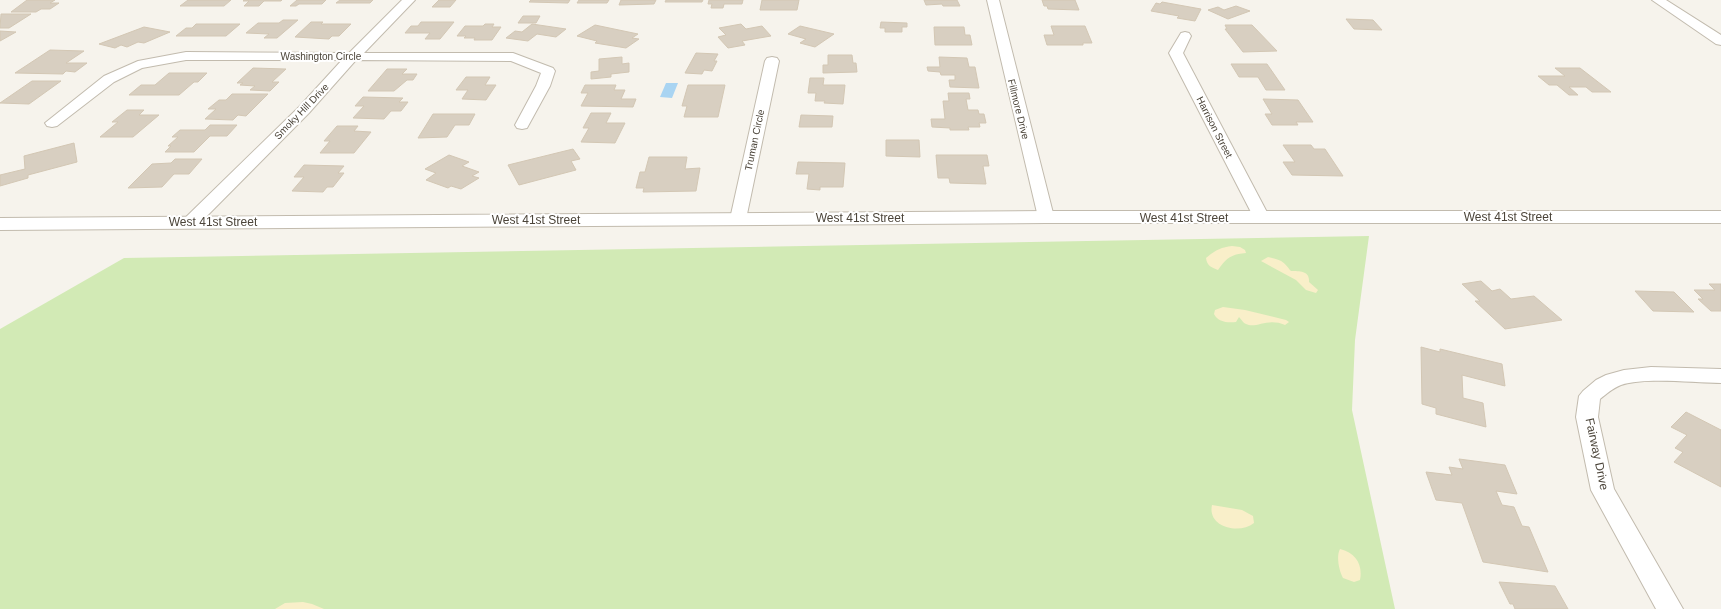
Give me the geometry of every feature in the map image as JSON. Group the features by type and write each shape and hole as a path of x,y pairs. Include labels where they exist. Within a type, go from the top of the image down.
{"street":[{"name":"Smoky Hill Drive","path":"191,222 304,110 352,57 409,0"},
{"name":"Fillmore Drive","path":"993,0 1046,217"},
{"path":"1658,0 1721,41"},
{"name":"Harrison Street","path":"1185,36 1176,52 1262,218"},
{"name":"Washington Circle","path":"52,123 109,79 145,64 186,56 513,57 548,72 543,86 522,125"},
{"name":"Truman Circle","path":"738,219 772,61"},
{"name":"West 41st Street","path":"0,224 1046,217 1721,217"},
{"name":"Fairway Drive","path":"1670,609 1603,490 1587,417 1590,396 1601,386 1614,380 1636,375 1721,376"}],"green space":[{"path":"1369,236 1355,340 1352,410 1395,609 0,609 0,329 124,258"}],"sand":[{"path":"1232,246 1240,247 1245,250 1246,253 1237,254 1230,257 1218,270 1208,265 1206,258 1221,248"},
{"path":"1268,257 1282,261 1291,271 1304,272 1309,278 1309,282 1318,290 1316,293 1306,290 1296,280 1261,261"},
{"path":"1223,307 1245,310 1289,322 1285,325 1268,322 1250,325 1244,323 1239,317 1236,322 1223,321 1218,319 1214,314 1215,310"},
{"path":"1212,505 1242,510 1253,516 1254,523 1248,527 1240,528 1226,527 1219,524 1214,519"},
{"path":"1340,549 1350,553 1357,560 1361,575 1360,580 1354,582 1343,578 1338,564"},
{"path":"303,602 324,609 275,609 285,603"}],"water":[{"path":"666,83 678,83 672,98 660,97"}],"building":[{"path":"27,0 55,0 50,3 59,3 50,9 41,9 36,12 11,12"},
{"path":"188,0 231,0 224,6 180,6"},
{"path":"282,0 264,1 259,6 244,6 249,1 243,1"},
{"path":"297,0 326,0 322,4 299,4 296,6 290,6"},
{"path":"340,0 373,0 370,3 336,3"},
{"path":"439,0 456,0 450,7 432,7"},
{"path":"531,0 570,0 568,3 529,2"},
{"path":"579,0 609,0 607,3 577,3"},
{"path":"621,0 656,0 654,4 619,5"},
{"path":"666,0 703,0 702,2 665,2"},
{"path":"709,0 743,0 742,4 724,4 723,8 711,8 712,4 708,4"},
{"path":"762,0 799,0 797,10 760,10"},
{"path":"924,0 957,0 960,6 943,6 942,4 926,5"},
{"path":"1042,0 1075,0 1079,10 1048,9 1047,6 1044,6"},
{"path":"1162,2 1201,9 1195,21 1177,18 1179,16 1151,11 1156,3 1160,4"},
{"path":"1236,6 1250,11 1228,19 1208,10 1218,7 1224,10"},
{"path":"1,14 31,14 9,28 0,28"},
{"path":"523,16 540,16 536,23 518,23"},
{"path":"1346,19 1373,20 1382,30 1354,29"},
{"path":"283,20 298,20 277,38 264,38 269,34 246,33 258,23 279,23"},
{"path":"311,22 323,22 321,24 351,24 339,36 332,36 329,39 295,37"},
{"path":"421,22 454,22 440,39 425,39 430,33 405,33 411,26 418,26"},
{"path":"881,22 907,23 907,27 902,27 902,32 885,32 885,28 880,28"},
{"path":"196,24 240,24 226,36 176,36 186,28 192,28"},
{"path":"485,24 494,24 492,27 501,27 492,40 474,40 475,38 464,38 466,36 457,36 465,26 483,26"},
{"path":"532,24 566,29 556,37 537,34 528,41 506,38 515,31 522,32"},
{"path":"741,24 746,29 762,26 771,36 742,41 745,45 728,48 718,37 726,35 719,28"},
{"path":"595,25 638,34 632,38 639,39 626,48 595,43 597,41 577,36"},
{"path":"1225,25 1252,25 1277,51 1243,52 1225,29 1227,29"},
{"path":"800,26 834,34 815,47 800,43 806,39 788,34"},
{"path":"1051,26 1085,26 1092,43 1083,43 1083,45 1047,45 1044,35 1054,35"},
{"path":"144,27 170,32 144,43 138,42 127,47 121,45 115,48 99,44"},
{"path":"934,27 964,27 965,35 970,35 972,45 935,45"},
{"path":"0,31 16,32 0,41"},
{"path":"50,50 84,51 66,63 87,63 75,72 66,71 63,74 15,73"},
{"path":"696,53 718,54 714,61 717,61 712,71 704,70 702,74 685,73"},
{"path":"828,55 852,55 853,63 856,63 857,72 823,73 823,65 828,65"},
{"path":"622,57 622,64 629,63 629,72 611,74 611,77 591,79 591,72 599,71 599,59"},
{"path":"939,57 967,58 969,67 975,67 979,88 950,87 949,80 955,80 955,75 941,75 940,72 928,71 927,67 940,67"},
{"path":"1231,64 1267,64 1285,90 1266,90 1258,77 1239,77"},
{"path":"253,68 286,69 272,82 279,82 270,91 250,90 255,86 240,85 243,83 237,83"},
{"path":"1555,68 1580,68 1611,92 1592,92 1586,87 1569,87 1578,95 1569,95 1557,85 1549,85 1538,76 1565,76"},
{"path":"387,69 407,69 402,74 417,74 413,80 407,80 394,91 368,91"},
{"path":"169,73 207,73 198,82 194,82 179,95 129,95 141,85 155,85"},
{"path":"466,77 490,77 485,85 496,85 486,100 462,99 468,90 456,90"},
{"path":"810,78 824,78 823,85 845,85 843,104 815,101 816,93 808,93"},
{"path":"32,81 61,81 29,104 0,103"},
{"path":"585,85 616,85 614,90 625,90 621,99 636,99 633,107 581,106 588,93 581,93"},
{"path":"688,85 725,85 718,117 684,117 687,106 682,106"},
{"path":"948,93 969,93 970,99 966,99 968,110 978,110 979,114 984,114 986,123 979,123 980,127 968,127 969,130 950,130 950,128 932,127 931,119 945,119 943,101 949,101"},
{"path":"232,94 268,94 246,116 238,115 233,120 205,119 216,109 208,109 219,100 226,100"},
{"path":"363,97 403,98 399,102 408,102 401,111 391,111 384,119 353,118 364,106 355,106"},
{"path":"1263,99 1298,100 1313,122 1296,122 1298,125 1272,125 1265,114 1272,114"},
{"path":"127,110 144,110 139,115 159,115 133,137 100,137 118,122 112,122"},
{"path":"591,113 611,113 606,123 625,123 615,143 581,142 589,128 583,128"},
{"path":"433,114 475,114 469,125 455,125 447,137 418,138"},
{"path":"801,115 833,116 832,127 799,127"},
{"path":"210,125 237,125 227,136 210,136 194,152 165,152 171,146 168,146 178,137 172,137 180,130 205,130"},
{"path":"337,126 358,126 354,131 371,132 354,153 320,153 330,141 324,141"},
{"path":"886,140 919,140 920,157 886,156"},
{"path":"74,143 77,162 28,175 28,178 0,186 0,175 25,169 24,156"},
{"path":"1283,145 1311,145 1314,149 1325,149 1343,176 1292,175 1283,162 1295,162"},
{"path":"573,149 580,159 571,161 576,170 519,185 508,165"},
{"path":"449,155 469,162 462,166 479,172 472,176 479,178 461,189 451,186 448,188 426,180 436,173 425,169"},
{"path":"936,155 987,155 989,166 983,166 986,184 950,183 949,178 938,178"},
{"path":"649,157 687,157 685,169 700,168 696,191 643,192 644,188 636,188 640,172 645,172"},
{"path":"175,159 202,159 189,174 174,174 162,187 128,188 152,164 171,163"},
{"path":"798,162 845,163 843,187 820,187 820,190 807,189 809,174 796,174"},
{"path":"304,165 344,166 338,173 344,173 333,187 327,187 323,192 292,191 304,177 294,177"},
{"path":"1481,281 1492,291 1500,289 1511,299 1534,296 1562,320 1505,329 1475,301 1480,301 1462,284"},
{"path":"1709,284 1721,284 1721,311 1711,311 1698,299 1703,299 1694,290 1715,290"},
{"path":"1635,291 1674,292 1694,312 1653,311"},
{"path":"1421,347 1440,352 1440,349 1502,364 1505,386 1462,375 1463,398 1483,403 1486,427 1436,414 1436,408 1422,404"},
{"path":"1686,412 1721,430 1721,487 1674,462 1683,452 1675,448 1687,435 1671,427"},
{"path":"1459,459 1505,465 1517,494 1496,491 1502,505 1514,507 1522,526 1529,527 1548,572 1483,562 1462,503 1436,500 1426,472 1452,475 1449,467 1463,469"},
{"path":"1499,582 1555,586 1568,609 1515,609 1513,604 1510,604"}]}
